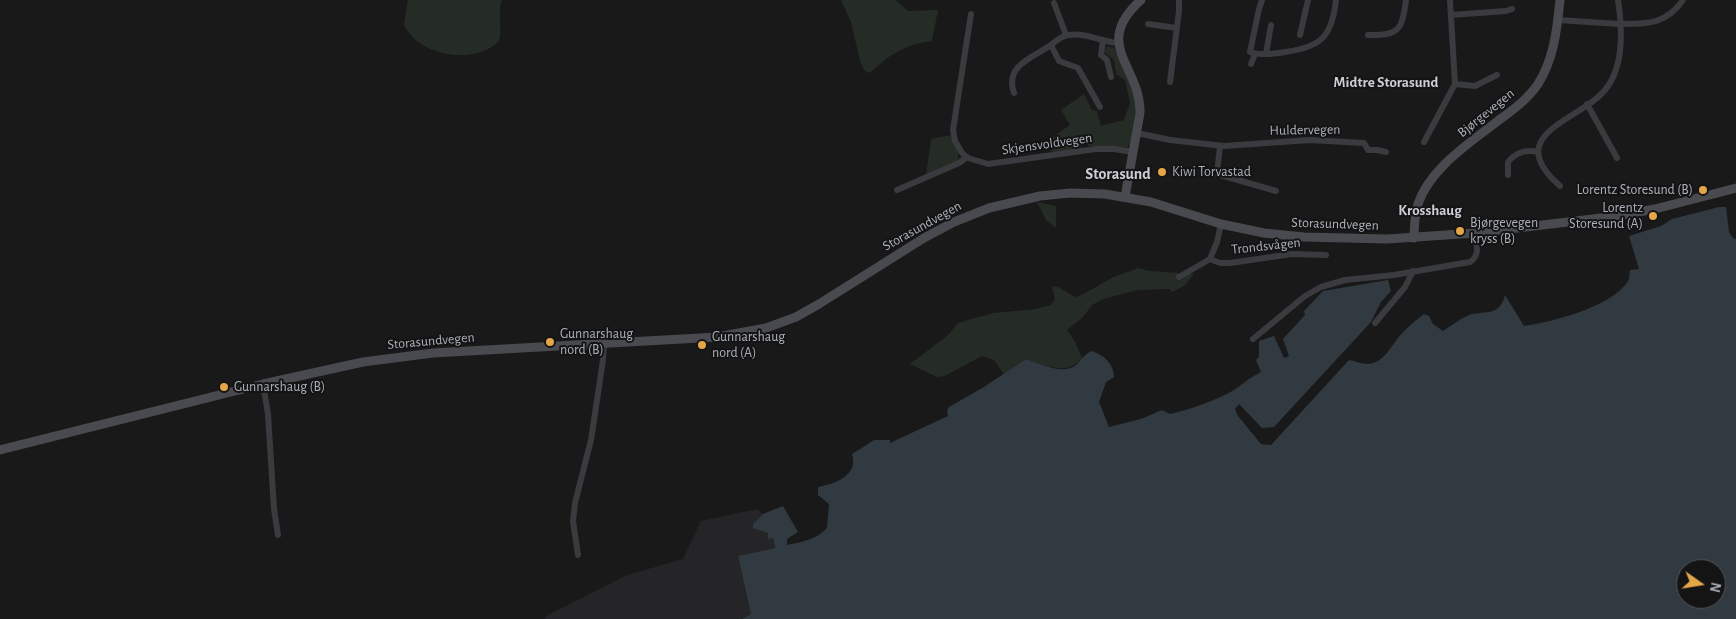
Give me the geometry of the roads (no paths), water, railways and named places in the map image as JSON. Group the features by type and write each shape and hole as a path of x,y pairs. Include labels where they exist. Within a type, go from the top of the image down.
{"main road":[{"path":"1125,197 1140,113 1139,93 1134,79 1122,60 1118,43 1124,19 1140,0"},
{"name":"Bjørgevegen","path":"1414,238 1418,203 1431,180 1460,151 1521,104 1538,84 1551,55 1560,0"},
{"name":"Storasundvegen","path":"0,450 332,368 406,356 717,337 766,328 803,313 924,238 954,222 977,212 1014,201 1056,194 1088,193 1125,197 1166,206 1221,224 1264,233 1367,240 1475,232 1639,212 1736,188"}],"street":[{"path":"1170,82 1179,0"},
{"path":"1262,0 1251,44 1250,52 1254,54 1296,51 1319,42 1328,32 1332,23 1336,0"},
{"path":"1300,35 1308,0"},
{"path":"1368,35 1379,35 1399,28 1402,24 1406,0"},
{"path":"1424,142 1456,84 1450,0"},
{"path":"1560,186 1544,169 1538,152 1541,142 1556,124 1598,97 1613,77 1618,60 1621,23 1618,0"},
{"path":"1558,20 1607,24 1648,23 1662,19 1676,9 1683,0"},
{"path":"1054,3 1066,35"},
{"path":"1451,15 1497,12 1512,9"},
{"path":"897,190 959,163 967,157 958,148 953,130 971,14"},
{"path":"1148,24 1177,28"},
{"path":"1266,54 1271,25"},
{"path":"1014,93 1012,88 1016,69 1024,61 1066,35 1083,36 1118,43"},
{"path":"1103,40 1101,55 1107,60 1111,77"},
{"path":"1051,44 1059,61 1078,68 1100,107"},
{"path":"1251,64 1254,54"},
{"path":"1456,84 1475,86 1497,75"},
{"path":"1587,104 1617,158"},
{"name":"Huldervegen","path":"1137,133 1170,140 1220,146 1328,140 1364,143 1368,150 1386,152"},
{"path":"1220,146 1217,174 1276,191"},
{"name":"Skjensvoldvegen","path":"967,157 988,164 1096,149 1114,148 1133,152"},
{"path":"1508,174 1508,162 1512,157 1528,150 1538,152"},
{"name":"Trondsvågen","path":"1221,224 1217,242 1210,259 1220,262 1230,263 1292,254 1326,255"},
{"path":"1253,340 1314,290 1345,280 1470,262 1475,258 1477,252 1475,232"},
{"path":"1179,277 1210,259"},
{"path":"1375,323 1405,287 1413,271"},
{"path":"578,555 572,521 594,421 604,343"},
{"path":"263,384 268,414 274,509 278,535"}],"place":[{"name":"Kiwi Torvastad","path":"1162,172"},
{"name":"Lorentz Storesund (B)","path":"1703,190"},
{"name":"Lorentz Storesund (A)","path":"1653,216"},
{"name":"Bjørgevegen kryss (B)","path":"1460,231"},
{"name":"Gunnarshaug nord (B)","path":"550,342"},
{"name":"Gunnarshaug nord (A)","path":"702,345"},
{"name":"Gunnarshaug (B)","path":"224,387"}],"district":[{"name":"Midtre Storasund","path":"1386,82"},
{"name":"Storasund","path":"1118,174"},
{"name":"Krosshaug","path":"1430,210"}]}
